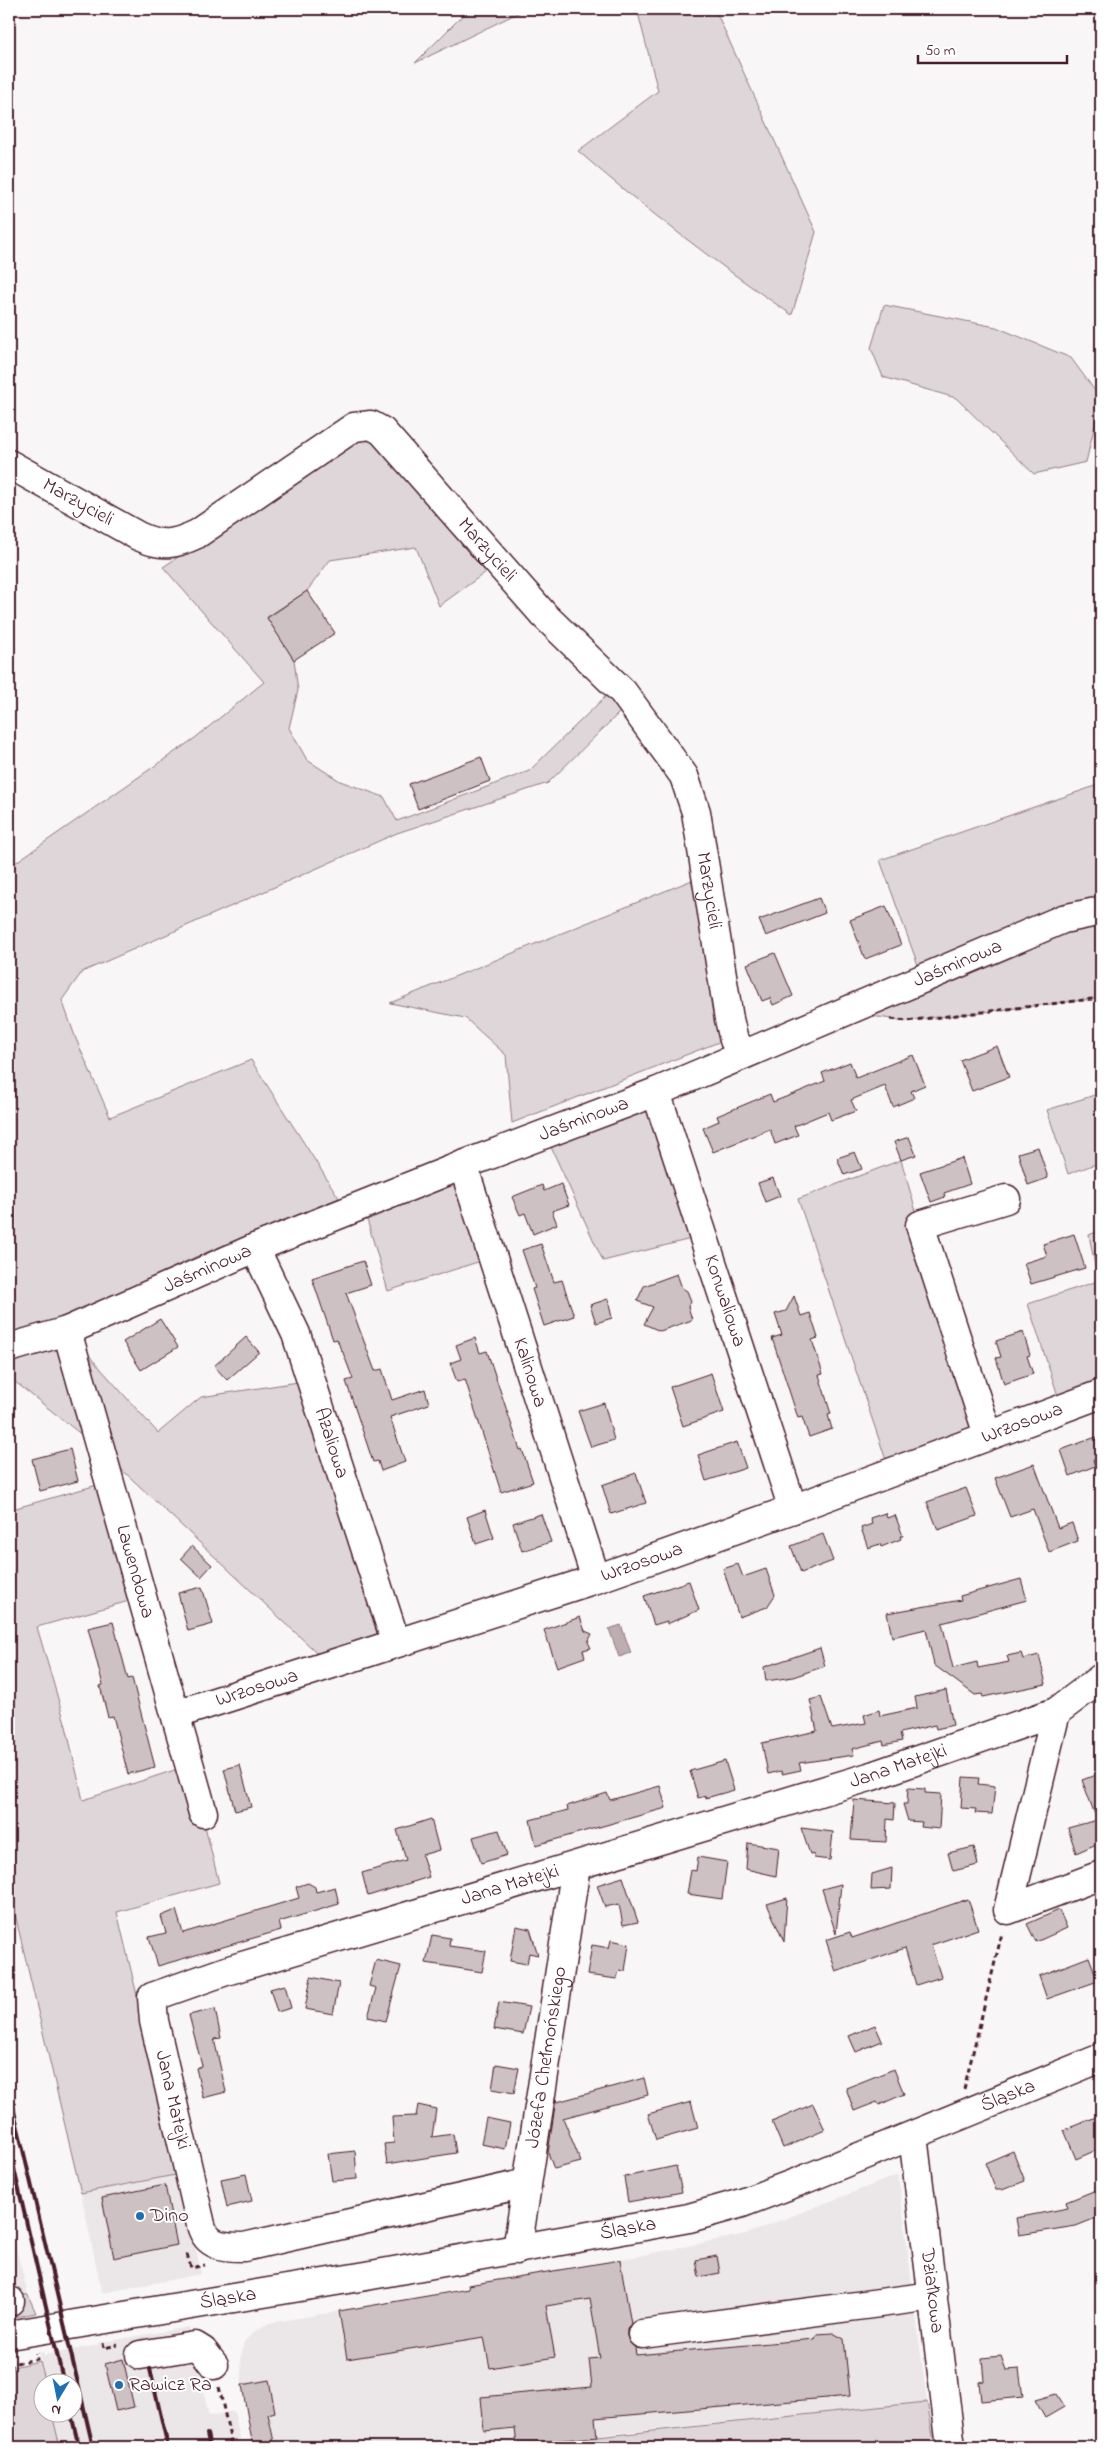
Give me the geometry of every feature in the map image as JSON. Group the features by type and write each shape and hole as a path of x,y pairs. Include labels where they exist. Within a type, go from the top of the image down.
{"street":[{"name":"Marzycieli","path":"9,464 138,536 155,544 172,544 197,534 354,427 371,425 382,431 544,615 623,692 684,776 696,812 728,1019 734,1040 745,1054"},
{"name":"Jaśminowa","path":"9,1348 68,1331 255,1248 463,1165 656,1092 1063,919 1101,911"},
{"name":"Konwaliowa","path":"656,1092 792,1509"},
{"name":"Kalinowa","path":"463,1165 596,1578"},
{"path":"988,1435 920,1225 1006,1199"},
{"name":"Azaliowa","path":"255,1248 296,1334 396,1643"},
{"name":"Lawendowa","path":"68,1331 203,1813"},
{"name":"Wrzosowa","path":"176,1714 596,1578 792,1509 1101,1394"},
{"name":"Jana Matejki","path":"527,2183 244,2247 224,2247 211,2243 203,2230 154,2021 152,1997 226,1971 869,1777 1056,1712 1101,1678"},
{"path":"1008,1910 1056,1712"},
{"name":"Józefa Chełmońskiego","path":"517,2250 576,1866"},
{"path":"1008,1910 1101,1875"},
{"name":"Śląska","path":"9,2336 517,2250 689,2218 742,2203 913,2136 1101,2058"},
{"name":"Działkowa","path":"913,2136 951,2447"},
{"path":"642,2334 933,2296"},
{"path":"129,2350 195,2346 203,2351 214,2365"}],"path":[{"path":"889,1018 906,1021 1101,998"},
{"path":"962,2099 1008,1910"},
{"path":"103,2342 104,2348 129,2350"},
{"path":"9,2369 16,2363 37,2359 36,2354"},
{"path":"214,2365 232,2447"}],"shaded area":[{"path":"472,9 526,9 415,63 465,13"},
{"path":"637,9 714,9 718,16 816,232 792,315 682,236 578,151 658,91"},
{"path":"884,305 996,327 1071,358 1101,399 1086,462 1034,474 956,398 883,377 871,348"},
{"path":"367,435 486,572 439,606 416,547 330,560 307,591 267,617 294,660 298,690 289,728 307,760 340,781 384,797 397,821 529,771 609,693 623,709 548,783 397,833 82,972 62,1000 76,1039 110,1117 251,1060 339,1198 200,1255 59,1320 9,1339 9,867 195,738 264,682 163,567 332,455"},
{"path":"1101,784 1101,998 906,1021 871,1016 872,1001 923,979 880,860"},
{"path":"697,878 719,1042 512,1123 506,1055 465,1018 390,1003"},
{"path":"656,1092 703,1236 603,1261 545,1134"},
{"path":"1101,1093 1101,1162 1068,1174 1047,1110"},
{"path":"901,1160 988,1435 890,1472 798,1199"},
{"path":"463,1165 493,1257 388,1291 363,1206"},
{"path":"1101,1230 1101,1394 1062,1408 1028,1304 1098,1281 1089,1235"},
{"path":"67,1331 158,1433 201,1397 311,1380 396,1643 330,1665 102,1451 9,1377 9,1348"},
{"path":"111,1481 143,1597 37,1627 66,1726 83,1800 190,1765 219,1883 117,1912 180,2174 81,2193 9,1889 9,1510"},
{"path":"621,1625 631,1653 619,1657 609,1629"},
{"path":"180,2174 201,2274 102,2293 81,2193"},
{"path":"898,2175 927,2402 480,2447 253,2447 242,2385 241,2357 244,2342 255,2331 269,2323 466,2290 469,2289 468,2285 620,2260 746,2234"},
{"path":"9,2220 28,2295 9,2295"},
{"path":"13,2294 28,2295 36,2313 9,2318"},
{"path":"189,2327 209,2416 234,2411 242,2447 60,2447 54,2424 82,2424 82,2374 44,2374 39,2353 43,2352 44,2355 57,2353 98,2345 98,2343"},
{"path":"40,2361 44,2374 32,2374 32,2424 54,2424 60,2447 9,2447 9,2372 17,2366"},
{"path":"927,2402 935,2447 504,2447 877,2407"}],"building":[{"path":"307,591 335,633 294,660 267,618"},
{"path":"481,757 490,781 418,809 409,784"},
{"path":"819,898 825,913 766,936 759,920"},
{"path":"886,906 901,945 865,959 850,920"},
{"path":"775,953 793,996 773,1005 770,998 762,1001 747,964"},
{"path":"997,1046 1009,1077 972,1091 960,1060"},
{"path":"913,1055 925,1085 911,1091 914,1098 893,1107 885,1086 851,1100 856,1111 831,1120 828,1112 794,1126 798,1135 775,1144 770,1129 713,1152 703,1128 719,1121 717,1116 770,1094 773,1102 825,1081 822,1073 850,1062 856,1078"},
{"path":"909,1137 916,1155 901,1160 894,1142"},
{"path":"1038,1147 1048,1178 1028,1185 1018,1153"},
{"path":"855,1152 862,1169 844,1175 837,1158"},
{"path":"962,1158 970,1184 944,1193 945,1197 931,1202 920,1172"},
{"path":"773,1178 780,1196 765,1202 758,1183"},
{"path":"561,1184 569,1205 552,1211 557,1224 533,1234 525,1213 520,1215 512,1197 542,1185 544,1191"},
{"path":"1074,1234 1085,1268 1031,1284 1024,1263 1047,1256 1043,1244"},
{"path":"541,1244 554,1282 562,1280 574,1316 544,1326 532,1289 535,1288 522,1250"},
{"path":"363,1261 371,1285 346,1293 375,1371 382,1369 392,1400 425,1389 429,1404 390,1417 405,1462 381,1471 378,1461 373,1462 346,1381 353,1379 337,1339 333,1340 312,1278"},
{"path":"677,1274 682,1288 687,1291 691,1301 688,1306 692,1320 660,1331 644,1324 653,1307 637,1301 644,1286"},
{"path":"794,1296 801,1316 810,1313 818,1338 812,1340 823,1374 819,1375 831,1414 828,1415 832,1429 809,1437 802,1417 798,1418 772,1338 782,1335 775,1314 786,1311"},
{"path":"608,1299 612,1318 596,1323 590,1305"},
{"path":"160,1319 178,1347 141,1370 123,1342"},
{"path":"1023,1332 1030,1355 1027,1356 1033,1374 1004,1384 996,1358 1001,1357 996,1341"},
{"path":"246,1337 259,1352 227,1380 214,1366"},
{"path":"475,1338 480,1353 487,1351 520,1450 522,1449 533,1482 501,1492 465,1379 457,1382 450,1363 461,1359 456,1345"},
{"path":"711,1373 724,1412 683,1426 670,1387"},
{"path":"604,1403 614,1440 591,1447 578,1411"},
{"path":"1096,1437 1101,1449 1101,1457 1093,1460 1095,1466 1070,1476 1061,1450"},
{"path":"737,1442 746,1468 706,1481 698,1455"},
{"path":"70,1449 78,1481 40,1491 32,1459"},
{"path":"1034,1464 1058,1528 1072,1523 1078,1541 1049,1552 1033,1509 1010,1517 995,1478"},
{"path":"636,1473 646,1503 611,1514 602,1485"},
{"path":"966,1488 977,1516 938,1530 927,1502"},
{"path":"485,1510 494,1538 476,1544 467,1517"},
{"path":"885,1513 887,1518 895,1515 903,1536 900,1536 901,1539 881,1547 880,1544 868,1548 861,1528 872,1524 870,1518"},
{"path":"541,1514 551,1542 522,1551 513,1523"},
{"path":"823,1534 833,1561 801,1573 791,1546"},
{"path":"192,1546 212,1565 201,1577 181,1558"},
{"path":"738,1564 743,1577 766,1569 775,1595 767,1607 739,1617 723,1569"},
{"path":"1021,1579 1027,1600 942,1623 953,1668 977,1662 978,1668 1009,1662 1007,1656 1021,1653 1023,1659 1039,1655 1046,1684 983,1697 982,1694 975,1695 934,1665 926,1629 892,1637 887,1613 961,1600 960,1596"},
{"path":"689,1581 699,1610 667,1624 667,1621 654,1625 644,1596"},
{"path":"202,1587 213,1624 188,1631 178,1593"},
{"path":"580,1617 585,1631 592,1634 588,1642 591,1648 583,1650 585,1657 557,1667 544,1630"},
{"path":"113,1622 128,1679 132,1678 155,1767 128,1774 113,1716 108,1717 100,1686 103,1685 88,1628"},
{"path":"820,1648 825,1666 793,1677 766,1681 764,1667"},
{"path":"946,1690 953,1725 936,1729 935,1725 900,1733 902,1741 884,1745 883,1741 852,1749 854,1755 799,1763 801,1770 782,1774 781,1771 768,1774 762,1743 817,1731 810,1700 821,1697 832,1729 866,1723 864,1715 879,1710 880,1716 917,1708 915,1697"},
{"path":"725,1761 734,1790 706,1798 706,1796 698,1798 690,1771"},
{"path":"240,1765 251,1807 235,1811 224,1769"},
{"path":"1101,1773 1101,1842 1076,1853 1068,1828 1097,1820 1082,1780"},
{"path":"963,1777 979,1778 978,1784 995,1786 992,1814 975,1813 976,1809 961,1808"},
{"path":"660,1786 666,1808 536,1845 530,1820 568,1810 567,1806 607,1793 610,1800"},
{"path":"908,1788 925,1789 925,1793 941,1794 939,1829 921,1827 922,1822 908,1821 903,1804 907,1804"},
{"path":"854,1800 895,1803 894,1820 887,1819 886,1842 851,1840"},
{"path":"431,1819 439,1850 422,1855 429,1877 368,1896 362,1873 406,1860 397,1830"},
{"path":"801,1828 833,1832 830,1860 814,1858 814,1855 810,1854"},
{"path":"499,1830 507,1855 481,1863 473,1837"},
{"path":"748,1843 779,1848 776,1876 746,1869"},
{"path":"974,1847 978,1865 953,1871 948,1853"},
{"path":"698,1857 727,1862 722,1899 687,1894 691,1870 696,1871"},
{"path":"892,1868 891,1889 871,1890 872,1874"},
{"path":"623,1877 638,1922 623,1925 619,1904 605,1907 597,1885"},
{"path":"308,1883 315,1887 316,1892 335,1887 339,1904 279,1922 281,1930 158,1966 149,1937 166,1933 161,1916 176,1910 183,1933 299,1898 296,1887"},
{"path":"841,1884 836,1934 822,1889"},
{"path":"787,1898 786,1911 784,1942 767,1904"},
{"path":"968,1899 978,1929 931,1945 941,1977 916,1985 905,1948 836,1972 826,1940 850,1932 852,1938"},
{"path":"1059,1910 1067,1928 1036,1942 1027,1924"},
{"path":"516,1926 530,1929 538,1955 529,1953 527,1964 510,1961"},
{"path":"432,1935 450,1938 449,1946 486,1951 482,1972 426,1963"},
{"path":"611,1940 629,1944 625,1971 619,1970 617,1979 587,1975 592,1945 609,1948"},
{"path":"1089,1957 1098,1981 1047,1999 1039,1976"},
{"path":"376,1960 401,1966 386,2021 368,2017 376,1988 369,1986"},
{"path":"311,1977 339,1983 333,2014 305,2009"},
{"path":"285,1985 291,2008 277,2012 270,1989"},
{"path":"499,2002 529,2007 523,2034 494,2029"},
{"path":"215,2009 221,2038 214,2039 226,2092 203,2098 196,2068 202,2066 189,2015"},
{"path":"875,2025 882,2041 856,2052 849,2036"},
{"path":"496,2064 519,2068 514,2093 492,2089"},
{"path":"894,2069 904,2094 879,2105 877,2102 854,2111 846,2088"},
{"path":"644,2078 648,2095 563,2118 581,2162 554,2169 548,2153 556,2099 557,2102"},
{"path":"691,2102 698,2128 656,2140 648,2114"},
{"path":"813,2104 825,2130 783,2148 772,2122"},
{"path":"418,2105 436,2109 432,2137 453,2134 456,2153 387,2164 384,2144 394,2143 392,2117 416,2116"},
{"path":"1101,2115 1101,2148 1076,2159 1064,2130"},
{"path":"486,2118 510,2123 505,2149 481,2144"},
{"path":"355,2151 357,2179 332,2181 328,2154"},
{"path":"1013,2151 1025,2181 1002,2190 996,2190 985,2163"},
{"path":"676,2166 682,2192 628,2202 624,2177"},
{"path":"246,2174 252,2201 227,2207 221,2179"},
{"path":"165,2185 177,2245 114,2258 102,2198"},
{"path":"1101,2188 1101,2216 1076,2226 1019,2235 1016,2218 1068,2208 1066,2202"},
{"path":"717,2256 720,2273 699,2277 696,2260"},
{"path":"620,2260 631,2324 627,2328 627,2336 635,2348 636,2355 815,2339 817,2334 833,2333 844,2339 850,2396 595,2418 597,2437 517,2444 515,2428 484,2431 481,2397 592,2387 589,2359 600,2358 590,2299 546,2306 555,2357 490,2368 484,2337 347,2359 339,2311 469,2289 468,2285"},
{"path":"1001,2356 1006,2370 1019,2369 1023,2397 981,2401 979,2382 984,2381 982,2358"},
{"name":"Rawicz Ra","path":"123,2359 134,2407 116,2411 105,2364"},
{"path":"269,2380 275,2412 268,2414 274,2442 253,2447 242,2385"},
{"path":"1056,2394 1064,2407 1045,2418 1035,2400"}],"railway":[{"path":"9,2090 93,2447"},
{"path":"9,2147 62,2374"},
{"path":"150,2369 168,2447"},
{"path":"73,2424 79,2447"},
{"path":"207,2434 210,2447"}],"place":[{"name":"Dino","path":"140,2216"},
{"name":"Rawicz Ra","path":"119,2385"}]}
